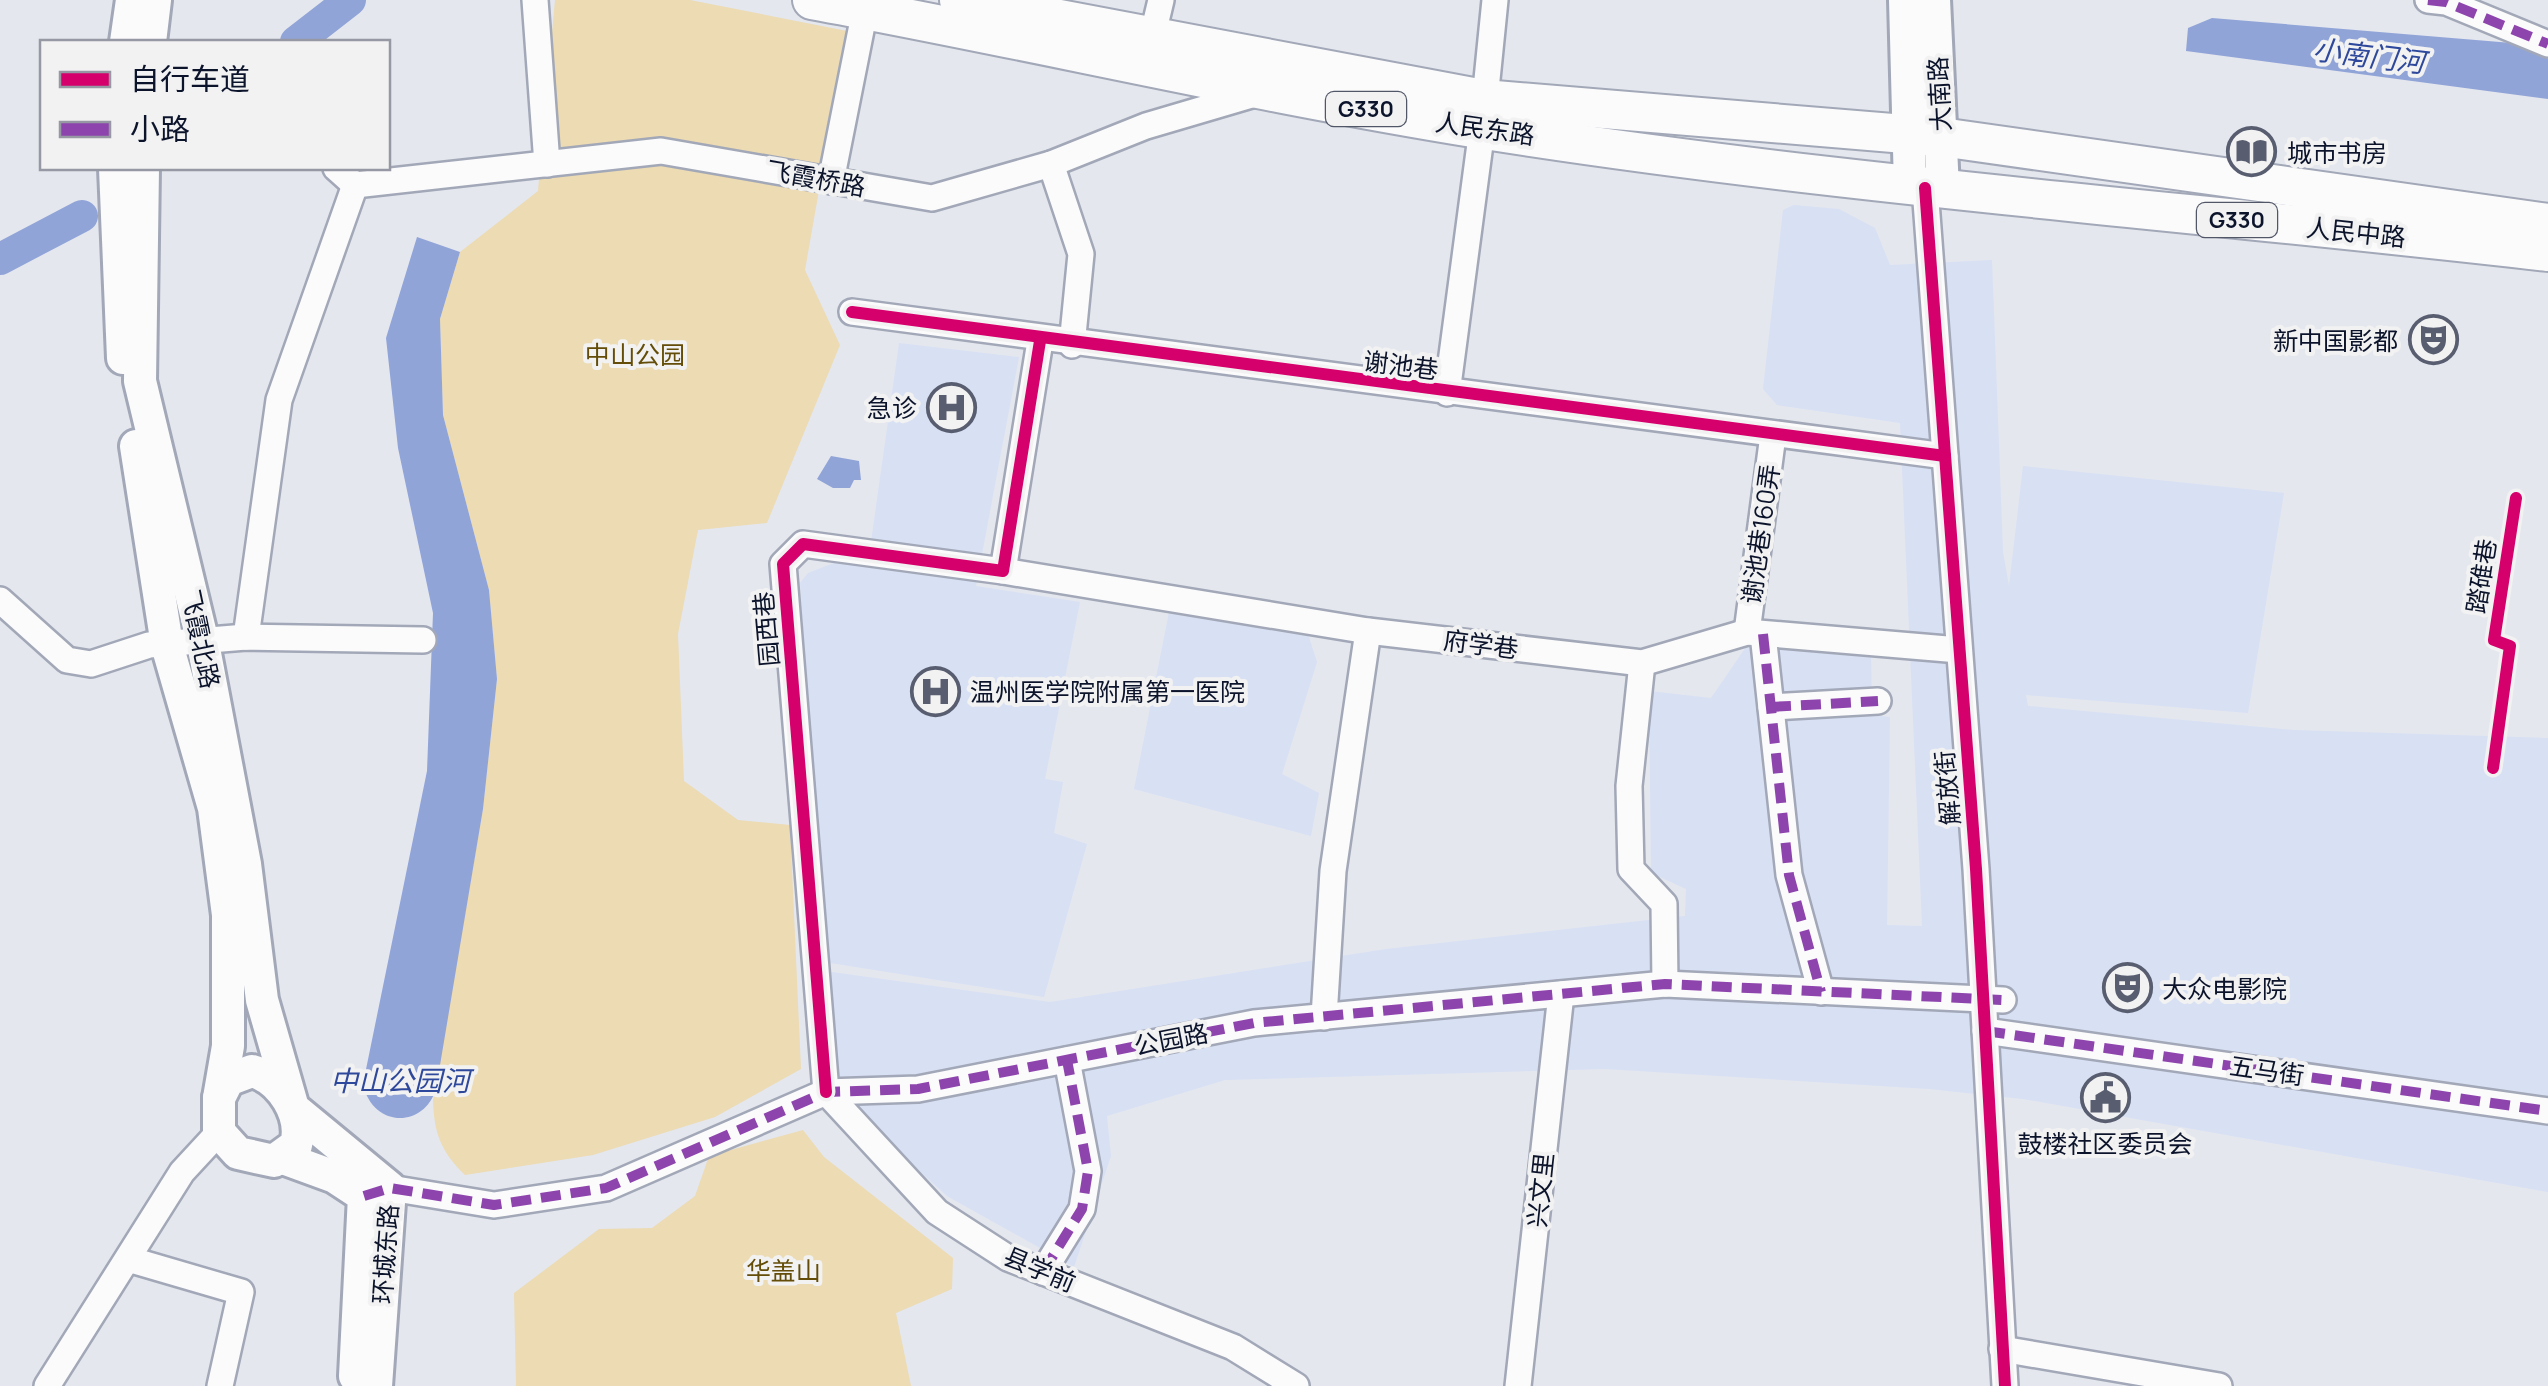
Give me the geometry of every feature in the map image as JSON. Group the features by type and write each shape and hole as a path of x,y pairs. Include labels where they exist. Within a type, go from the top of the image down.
{"highway":[{"name":"人民东路","path":"812,0 1262,92 1483,114 1925,136"},
{"name":"人民东路","path":"959,0 1152,38 1483,114 1926,187"},
{"name":"人民中路","path":"1925,136 2548,242"},
{"name":"人民中路","path":"1926,187 2548,242"}],"main road":[{"path":"126,40 132,0"},
{"path":"150,40 155,0"},
{"name":"大南路","path":"1905,0 1925,136"},
{"name":"大南路","path":"1926,187 1925,136 1934,0"},
{"name":"飞霞北路","path":"115,170 118,310 167,645 214,808 228,915 228,1046 218,1098 219,1132"},
{"name":"飞霞北路","path":"143,170 140,381 203,643 245,864 262,1000 298,1136 283,1158"},
{"path":"218,1098 228,1080 252,1071 268,1078 292,1108"},
{"name":"环城东路","path":"292,1108 377,1192 376,1386"},
{"path":"219,1132 226,1144 251,1159 283,1158"},
{"name":"环城东路","path":"283,1158 377,1192"},
{"name":"环城东路","path":"354,1386 377,1192"}],"street":[{"path":"535,0 547,164"},
{"path":"1152,38 1162,0"},
{"path":"1446,393 1494,0"},
{"path":"2428,0 2446,2 2548,44"},
{"path":"832,181 866,10"},
{"name":"飞霞桥路","path":"246,637 278,400 346,176 547,164 661,150 932,198 1051,164 1146,126 1262,92"},
{"path":"1051,164 1081,254 1072,344"},
{"name":"解放街","path":"1926,187 1959,650 1993,1001 1985,1031 2004,1386"},
{"name":"谢池巷","path":"852,312 1040,340 1946,456"},
{"path":"1003,571 1040,340"},
{"name":"谢池巷160弄","path":"1773,435 1755,633 1771,707 1789,875 1821,992"},
{"name":"园西巷","path":"826,1092 783,564 803,544 1003,571"},
{"name":"府学巷","path":"1003,571 1368,631 1642,663 1755,633 1959,650"},
{"path":"0,600 67,660 91,664 150,645 246,637 422,640"},
{"path":"1324,1018 1333,872 1368,631"},
{"path":"1642,663 1629,786 1631,869 1664,904 1665,984"},
{"path":"1771,707 1878,701"},
{"name":"公园路","path":"377,1192 494,1205 606,1188 826,1092 918,1090 1254,1023 1665,984 1993,1001"},
{"name":"兴文里","path":"1518,1386 1561,994"},
{"name":"五马街","path":"1985,1031 2548,1111"},
{"path":"1042,1272 1082,1209 1088,1170 1067,1060"},
{"name":"县学前","path":"826,1092 937,1212 1008,1258 1233,1347 1296,1386"},
{"path":"47,1386 182,1172 219,1132"},
{"path":"128,1260 241,1292 220,1386"},
{"path":"2002,1349 2219,1386"}],"shaded area":[{"path":"1794,205 1839,209 1875,228 1890,265 1992,260 2003,552 2009,586 2023,466 2284,493 2248,713 2026,695 2028,706 2294,730 2548,738 2548,1192 2023,1099 1929,1089 1605,1069 1225,1080 1107,1116 1111,1156 1074,1267 947,1196 838,1097 824,971 1050,1002 1386,949 1685,916 1686,889 1651,873 1649,691 1711,698 1748,644 1871,653 1872,715 1890,717 1887,925 1922,926 1900,423 1777,405 1763,389 1783,210"},
{"name":"温州医学院附属第一医院","path":"899,343 1019,357 976,586 1080,602 1045,779 1063,782 1054,833 1087,844 1044,997 824,962 800,583 808,573 870,549"},
{"path":"1171,602 1306,628 1317,662 1282,774 1319,793 1311,836 1134,789"}],"green space":[{"name":"中山公园","path":"555,0 690,0 847,31 805,270 840,345 767,523 698,530 678,634 684,781 738,820 790,825 801,1069 715,1117 593,1155 465,1175 440,1141 433,1100 483,809 497,679 489,590 443,415 440,319 460,252 538,191"},
{"name":"华盖山","path":"803,1130 824,1157 953,1258 952,1289 896,1313 911,1386 516,1386 514,1293 599,1229 652,1228 695,1196 709,1156"}],"water":[{"name":"小南门河","path":"2212,18 2548,46 2548,99 2186,51 2188,28"},
{"name":"中山公园河","path":"417,237 460,252 440,319 443,415 489,590 497,679 483,809 436,1089 420,1112 398,1118 376,1109 363,1084 427,771 433,613 398,448 386,338"},
{"path":"831,456 859,461 861,480 854,480 850,488 833,488 817,479"}],"waterway":[{"path":"299,40 350,0"},
{"path":"0,259 82,216"}],"marked path":[{"path":"2428,0 2446,2 2548,44"},
{"path":"1763,634 1789,875 1821,992"},
{"path":"1771,707 1878,701"},
{"path":"364,1196 390,1188 494,1205 606,1188 826,1092 918,1089 1254,1023 1665,984 2003,1000"},
{"path":"1985,1031 2548,1111"},
{"path":"1043,1272 1082,1209 1088,1171 1067,1060"}],"cycle path":[{"path":"1925,188 1976,869 2005,1386"},
{"path":"852,312 1945,456"},
{"path":"826,1092 783,564 803,544 1003,571 1040,341"},
{"name":"踏碓巷","path":"2493,768 2510,646 2494,640 2516,498"}],"place":[{"name":"城市书房","path":"2252,152"},
{"name":"新中国影都","path":"2433,340"},
{"name":"急诊","path":"952,407"},
{"name":"温州医学院附属第一医院","path":"935,691"},
{"name":"大众电影院","path":"2127,988"},
{"name":"鼓楼社区委员会","path":"2105,1097"}]}
